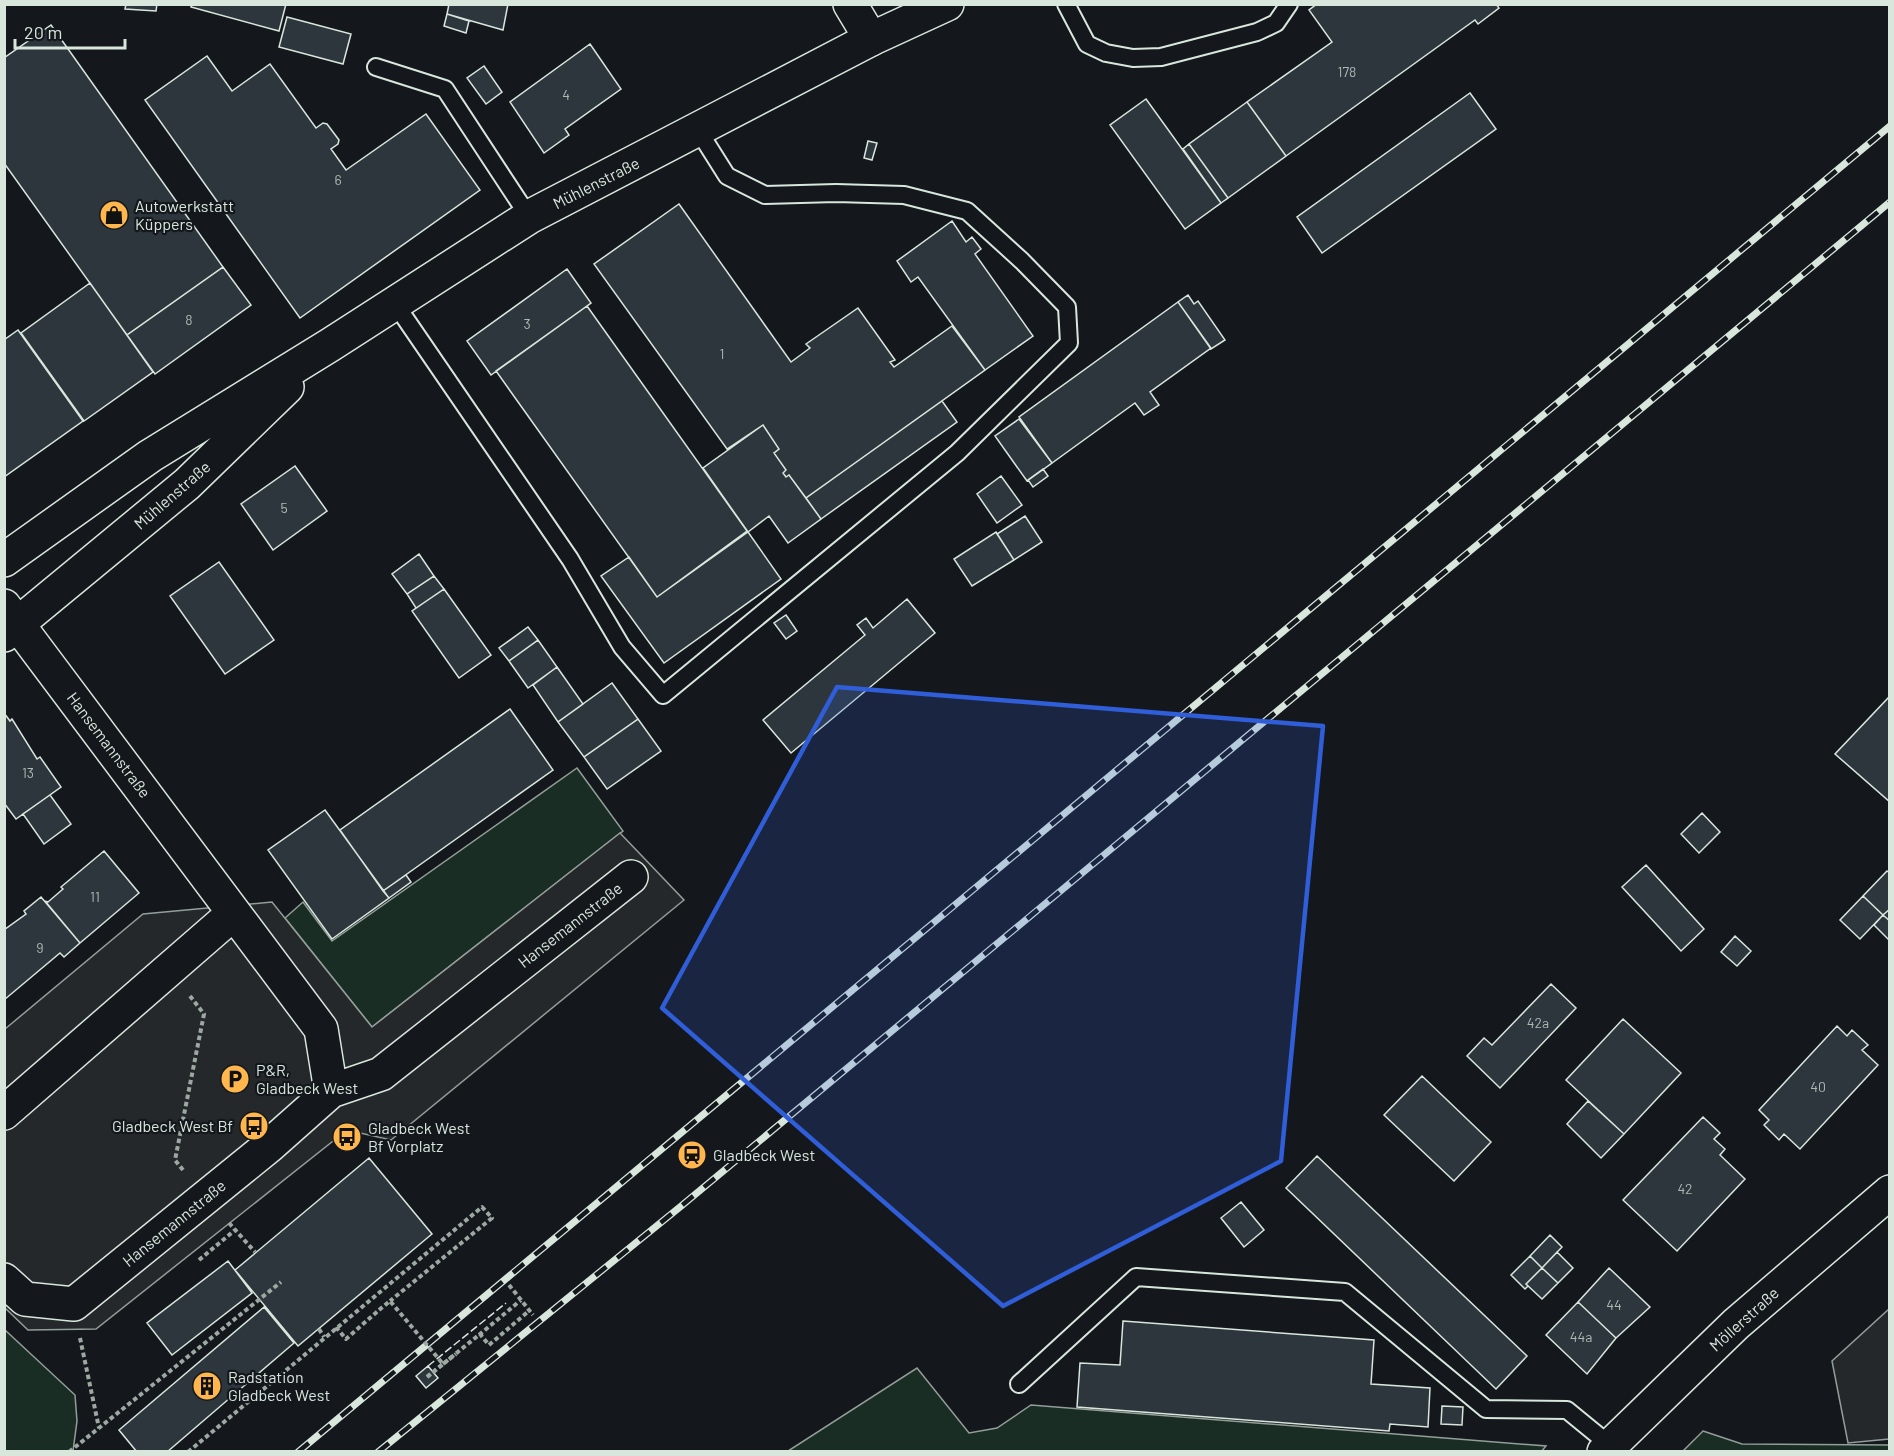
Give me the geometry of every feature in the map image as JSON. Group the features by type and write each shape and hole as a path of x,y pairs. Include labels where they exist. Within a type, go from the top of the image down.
{"street":[{"path":"850,4 871,39"},
{"name":"Mühlenstraße","path":"4,560 150,456 330,345 529,217 871,39 947,4"},
{"name":"Mühlenstraße","path":"9,622 187,484 330,345"},
{"name":"Hansemannstraße","path":"9,622 321,1029 331,1091"},
{"name":"Hansemannstraße","path":"74,1304 205,1198 331,1091 381,1074 632,877"},
{"path":"4,1113 234,913"},
{"name":"Möllerstraße","path":"1608,1449 1736,1324 1890,1192"},
{"path":"4,1280 25,1299 74,1304"}],"lane":[{"path":"1066,4 1087,44 1106,53 1133,58 1161,57 1257,32 1276,23 1289,4"},
{"path":"376,67 445,89 529,217"},
{"path":"394,302 570,559 622,647 663,695 957,453 1069,344 1066,307 1022,261 967,211 904,195 836,193 765,195 727,176 698,130"},
{"path":"1019,1384 1136,1277 1345,1292 1486,1409 1567,1410 1608,1449"}],"path":[{"path":"169,969 204,1014 175,1160 205,1198"},
{"path":"188,1452 336,1327 482,1207 492,1218 346,1339 336,1327"},
{"path":"199,1260 235,1230"},
{"path":"246,1242 255,1252"},
{"path":"69,1452 280,1282"},
{"path":"509,1285 533,1315"},
{"path":"442,1364 521,1300"},
{"path":"390,1301 442,1364"},
{"path":"74,1304 99,1428"},
{"path":"427,1377 480,1335 489,1345 530,1310"},
{"path":"319,1329 324,1337"}],"highlighted area":[{"path":"837,687 1323,726 1281,1161 1003,1306 662,1008"}],"green space":[{"path":"577,768 623,831 372,1027 285,918 303,902 332,941"},
{"path":"5,1330 75,1395 77,1421 73,1451 5,1451"},
{"path":"917,1368 969,1433 997,1428 1031,1405 1546,1446 1541,1452 788,1451"},
{"path":"1703,1431 1742,1444 1889,1445 1889,1451 1683,1451"}],"shaded area":[{"name":"P&R, Gladbeck West","path":"620,833 684,900 391,1140 347,1130 96,1329 28,1330 5,1308 5,1029 143,914 272,902 372,1027"},
{"path":"1889,1309 1889,1439 1848,1443 1832,1361"}],"building":[{"path":"126,4 157,4 156,11 125,9"},
{"path":"192,4 286,4 279,31 191,7"},
{"path":"449,4 508,4 503,30 447,14"},
{"path":"1317,4 1496,4 1499,8 1478,24 1475,20 1286,156 1247,102 1332,42 1309,10"},
{"path":"447,14 469,21 466,33 444,26"},
{"path":"287,17 351,34 343,64 279,47"},
{"name":"Autowerkstatt Küppers","path":"51,25 223,267 127,335 4,163 4,58"},
{"path":"590,44 621,89 565,129 569,135 544,153 510,102"},
{"path":"207,56 232,91 270,64 316,128 323,123 327,124 339,140 338,144 331,149 346,170 426,114 480,190 300,318 145,100"},
{"path":"484,66 502,92 486,104 467,78"},
{"path":"1470,93 1496,129 1322,253 1297,217"},
{"path":"1146,99 1221,203 1185,229 1110,125"},
{"path":"1247,102 1286,156 1228,198 1189,144"},
{"path":"868,141 877,143 872,160 864,158"},
{"path":"1189,144 1228,198 1221,203 1183,149"},
{"path":"679,204 791,362 810,348 806,344 858,308 895,360 890,362 894,367 952,326 985,370 806,498 789,475 786,477 783,473 786,470 774,453 779,449 763,425 727,449 594,264"},
{"path":"952,221 966,242 972,237 981,249 975,254 1033,336 985,370 918,277 911,282 897,261"},
{"path":"223,267 251,305 155,374 127,335"},
{"path":"567,269 591,303 491,375 467,341"},
{"path":"90,283 153,372 84,421 21,333"},
{"path":"1188,295 1194,304 1198,301 1225,340 1211,349 1178,302"},
{"path":"1178,302 1211,348 1150,392 1159,405 1144,415 1135,403 1052,463 1019,417"},
{"path":"587,306 747,531 657,597 496,371"},
{"path":"18,330 83,421 4,477 4,340"},
{"path":"942,401 957,422 821,519 806,498"},
{"path":"1019,419 1052,463 1027,481 995,436"},
{"path":"763,425 779,449 774,453 786,470 783,473 786,477 789,475 821,519 788,543 769,516 748,532 703,468"},
{"path":"295,466 327,511 273,550 241,504"},
{"path":"1043,469 1048,476 1033,487 1028,480"},
{"path":"1001,476 1022,505 997,523 977,494"},
{"path":"1025,516 1042,542 1014,560 997,534"},
{"path":"748,532 781,579 664,663 601,576 629,557 657,597"},
{"path":"996,532 1014,560 972,586 954,559"},
{"path":"419,554 434,576 407,594 392,574"},
{"path":"219,562 274,640 225,674 170,596"},
{"path":"434,576 444,589 416,608 407,594"},
{"path":"444,589 491,655 459,678 412,611"},
{"path":"907,599 935,633 791,753 763,720 865,635 857,625 866,618 873,628"},
{"path":"786,615 797,631 786,639 774,623"},
{"path":"528,627 538,640 509,661 499,648"},
{"path":"538,640 557,667 528,688 509,661"},
{"path":"557,667 583,704 558,722 533,685"},
{"path":"612,683 638,719 584,757 558,722"},
{"path":"1890,696 1890,802 1835,754"},
{"path":"510,709 553,770 383,891 340,830"},
{"path":"4,713 10,721 12,719 37,759 40,757 61,787 16,819 4,803"},
{"path":"638,719 661,751 607,789 584,757"},
{"path":"50,795 71,824 44,844 23,814"},
{"path":"325,810 389,898 332,939 268,850"},
{"path":"1702,813 1720,832 1699,853 1681,834"},
{"path":"104,851 139,893 80,943 45,901 48,902 63,889 61,887"},
{"path":"1646,865 1704,929 1681,951 1622,887"},
{"path":"1887,871 1890,873 1890,909 1883,915 1863,896"},
{"path":"406,875 411,882 389,898 383,891"},
{"path":"1863,896 1883,915 1860,939 1840,920"},
{"path":"41,897 80,943 64,957 60,953 4,1000 4,930 26,914 24,911"},
{"path":"1890,909 1890,921 1883,915"},
{"path":"1883,915 1890,921 1890,941 1874,925"},
{"path":"1735,936 1751,951 1737,966 1721,952"},
{"path":"1551,984 1576,1008 1500,1088 1467,1056 1484,1038 1492,1045"},
{"path":"1623,1019 1681,1073 1624,1134 1566,1080"},
{"path":"1837,1026 1847,1036 1852,1030 1868,1045 1862,1050 1878,1065 1800,1149 1784,1134 1779,1140 1764,1125 1769,1120 1759,1110"},
{"path":"1422,1076 1491,1142 1454,1181 1384,1115"},
{"path":"1588,1101 1624,1134 1601,1158 1567,1124"},
{"path":"1703,1117 1720,1133 1714,1139 1725,1149 1720,1155 1745,1179 1677,1251 1623,1200"},
{"path":"1317,1156 1527,1356 1496,1389 1286,1188"},
{"path":"369,1158 432,1234 298,1346 235,1270"},
{"path":"1241,1202 1264,1230 1244,1247 1221,1218"},
{"path":"1550,1235 1562,1247 1542,1268 1530,1256"},
{"path":"1557,1252 1573,1268 1558,1283 1542,1268"},
{"path":"1530,1256 1542,1268 1526,1284 1528,1286 1525,1289 1511,1275"},
{"path":"228,1261 252,1293 172,1355 147,1323"},
{"path":"1542,1268 1558,1283 1542,1299 1526,1284"},
{"path":"1609,1268 1650,1307 1616,1338 1578,1302"},
{"path":"1578,1302 1616,1338 1587,1374 1546,1335"},
{"name":"Radstation Gladbeck West","path":"264,1307 294,1343 167,1452 137,1452 119,1430"},
{"path":"1123,1321 1374,1340 1371,1384 1430,1388 1428,1427 1390,1424 1389,1431 1077,1407 1080,1363 1120,1365"},
{"path":"428,1366 438,1378 426,1388 416,1376"},
{"path":"1442,1406 1463,1407 1462,1425 1441,1424"}],"railway":[{"path":"298,1452 1890,126"},
{"path":"378,1452 680,1207 1890,202"}],"fence":[{"path":"428,1366 506,1303"}],"place":[{"name":"Autowerkstatt Küppers","path":"114,215"},
{"name":"P&R, Gladbeck West","path":"235,1079"},
{"name":"Gladbeck West Bf","path":"254,1126"},
{"name":"Gladbeck West Bf Vorplatz","path":"347,1137"},
{"name":"Gladbeck West","path":"692,1155"},
{"name":"Radstation Gladbeck West","path":"207,1386"}]}
